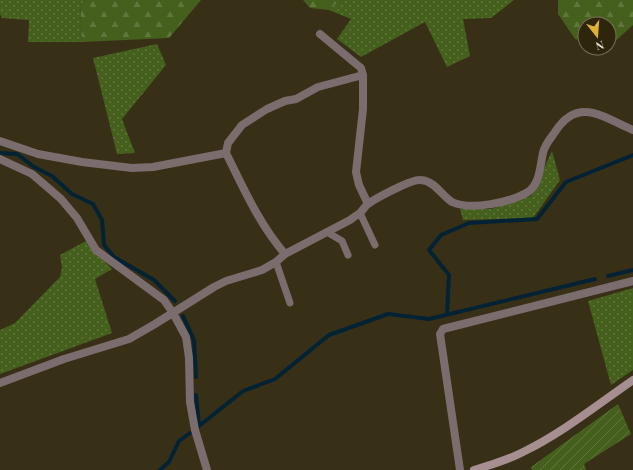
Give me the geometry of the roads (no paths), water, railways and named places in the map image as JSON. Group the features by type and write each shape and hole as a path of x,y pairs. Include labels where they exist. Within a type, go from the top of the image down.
{"street":[{"path":"320,34 361,68 363,74 363,109 356,172 359,185 368,204"},
{"path":"285,254 276,243 249,199 226,153 228,143 242,125 266,109 285,101 296,99 318,87 363,74"},
{"path":"0,383 64,359 129,339 214,287 262,270 276,262 285,254 360,213 368,204 410,182 421,179 431,184 452,202 468,207 488,205 529,192 537,183 544,149 559,125 576,113 583,111 592,112 633,130"},
{"path":"0,141 38,154 82,162 132,168 154,167 226,153"},
{"path":"0,159 32,174 46,186 77,218 96,250 164,300 173,313 186,337 189,358 190,402 195,430 207,470"},
{"path":"460,470 440,334 443,329 633,281"},
{"path":"474,470 494,464 523,452 555,435 633,380"}],"lane":[{"path":"360,213 375,245"},
{"path":"327,232 342,241 348,255"},
{"path":"276,262 290,303"}],"waterway":[{"path":"0,153 17,154 34,167 52,176 72,194 93,204 102,220 104,245 114,257 154,280 175,301"},
{"path":"447,314 449,275 429,250 441,235 469,223 537,219 566,182 633,155"},
{"path":"608,276 633,270"},
{"path":"199,426 243,391 275,379 329,335 388,314 429,319 595,279"},
{"path":"183,316 194,340 196,377"},
{"path":"196,395 199,426"},
{"path":"160,470 169,462 179,441 190,433"}]}
